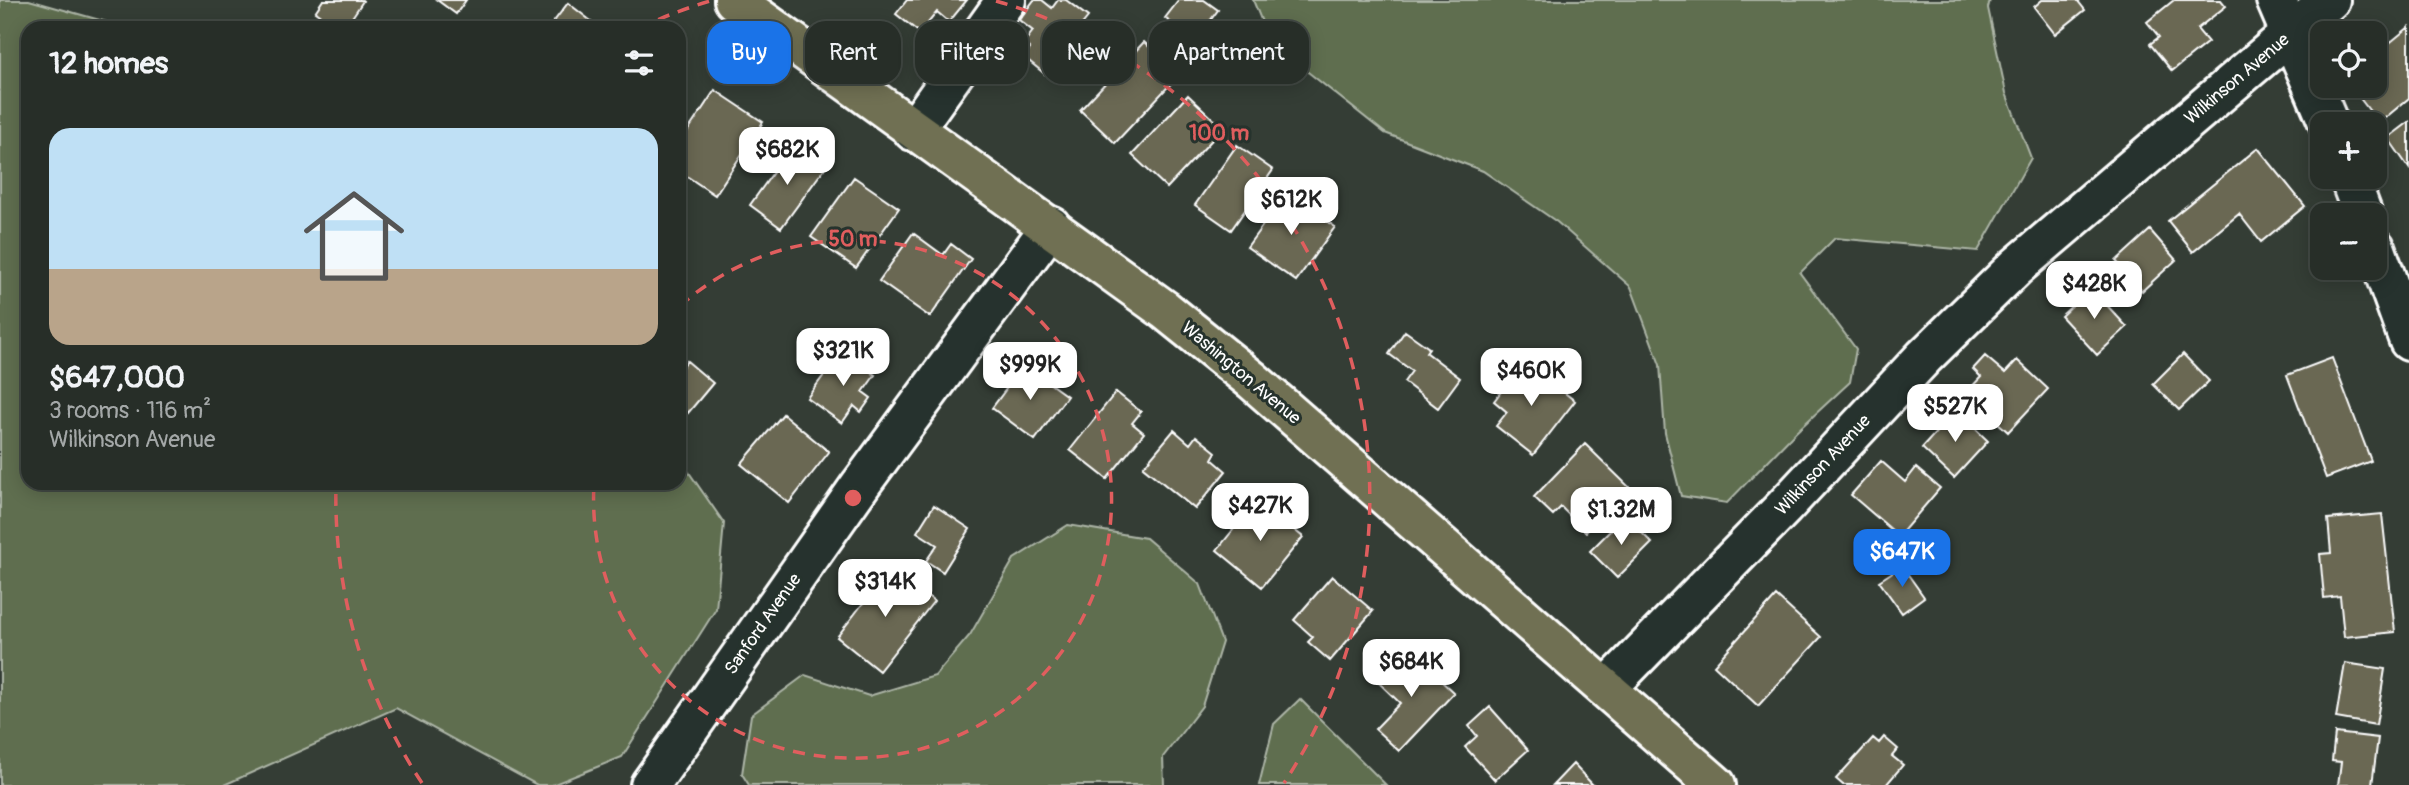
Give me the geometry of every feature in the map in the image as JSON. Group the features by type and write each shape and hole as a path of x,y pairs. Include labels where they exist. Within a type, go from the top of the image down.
{"main road":[{"name":"Washington Avenue","path":"734,0 1165,310 1252,380 1716,785"}],"street":[{"path":"913,131 1006,0"},
{"name":"Wilkinson Avenue","path":"1607,688 1784,507 1924,357 2016,267 2283,16 2330,0"},
{"path":"2283,16 2324,112"},
{"name":"Sanford Avenue","path":"650,785 861,484 1051,226"},
{"path":"2387,280 2409,341"}],"green space":[{"path":"0,0 29,0 103,21 21,21 21,490 686,490 686,468 724,523 716,609 622,757 552,785 537,785 396,708 224,785 0,785"},
{"path":"1253,0 1990,0 1988,8 2006,93 2031,158 1978,251 1835,238 1800,273 1856,349 1850,382 1796,432 1727,503 1681,496 1665,433 1660,365 1631,287 1557,222 1483,171 1385,133 1309,73 1309,21 1262,21"},
{"path":"1068,525 1146,538 1200,584 1222,642 1202,706 1163,757 1164,785 749,785 742,774 751,715 805,675 869,696 935,676 970,635 1014,559"},
{"path":"1300,699 1386,785 1259,785 1274,724"}],"building":[{"path":"323,0 363,1 350,21 328,21 315,12"},
{"path":"437,0 466,0 456,14"},
{"path":"907,0 967,0 950,21 937,12 930,21 915,21 915,29 896,14"},
{"path":"1034,0 1042,0 1052,8 1058,0 1066,0 1088,17 1085,21 1042,21 1042,72 1028,60 1028,38 1033,31 1028,27 1028,21 1019,20"},
{"path":"1179,0 1204,0 1218,10 1210,21 1169,21 1165,18"},
{"path":"2042,0 2077,0 2085,10 2055,34 2034,7"},
{"path":"2174,0 2221,0 2226,6 2197,29 2208,42 2172,71 2150,44 2159,37 2147,22"},
{"path":"568,3 591,21 554,21"},
{"path":"2409,27 2409,98 2387,116 2387,112 2371,112 2360,98 2387,98 2387,45"},
{"path":"1144,42 1149,47 1149,84 1171,84 1115,143 1080,110 1104,84 1135,84 1135,52"},
{"path":"715,90 763,122 715,195 686,176 686,134"},
{"path":"1188,95 1223,128 1167,188 1132,155"},
{"path":"2409,122 2409,168 2388,138"},
{"path":"1237,145 1273,170 1231,230 1195,205"},
{"path":"792,146 824,169 781,228 750,205"},
{"path":"2258,148 2305,206 2261,242 2239,214 2193,252 2168,221"},
{"path":"854,177 899,208 856,268 811,237"},
{"path":"1287,192 1335,227 1296,281 1247,247"},
{"path":"2150,230 2176,260 2142,291 2116,261"},
{"path":"913,233 943,255 951,244 971,259 930,317 879,281"},
{"path":"2091,288 2127,327 2097,355 2061,316"},
{"path":"1405,331 1429,348 1426,352 1460,378 1438,408 1404,382 1412,371 1389,354"},
{"path":"842,351 875,375 863,392 871,398 861,412 854,406 842,423 807,398"},
{"path":"2183,354 2209,381 2179,410 2153,384"},
{"path":"1985,356 2005,373 2017,360 2048,389 2008,432 1966,393 1981,377 1973,369"},
{"path":"2332,358 2371,461 2326,478 2287,375"},
{"path":"1524,361 1575,401 1533,455 1496,426 1507,412 1494,401"},
{"path":"686,362 713,383 688,413 686,411"},
{"path":"1024,365 1067,396 1035,440 992,408"},
{"path":"1116,392 1141,412 1132,423 1144,433 1107,479 1070,450"},
{"path":"1956,410 1988,441 1954,478 1922,448"},
{"path":"783,414 829,452 789,503 741,464"},
{"path":"1174,430 1190,444 1196,436 1216,452 1212,459 1226,471 1195,509 1143,467"},
{"path":"1585,444 1629,487 1586,532 1561,507 1553,515 1534,497"},
{"path":"1881,461 1905,482 1916,468 1940,488 1899,536 1851,495"},
{"path":"1257,500 1303,537 1262,587 1217,550"},
{"path":"934,505 970,529 943,572 926,561 937,545 917,532"},
{"path":"2382,514 2395,632 2344,637 2340,596 2324,598 2320,554 2331,553 2328,519"},
{"path":"1625,516 1652,543 1617,578 1590,551"},
{"path":"1902,566 1924,597 1902,613 1879,581"},
{"path":"891,567 934,601 879,671 837,637"},
{"path":"1332,576 1373,611 1330,661 1308,642 1313,637 1294,620"},
{"path":"1776,596 1821,637 1758,706 1714,665"},
{"path":"1407,649 1454,693 1399,751 1375,729 1400,703 1377,681"},
{"path":"2345,663 2385,669 2376,725 2336,718"},
{"path":"1490,707 1528,750 1495,780 1465,747 1477,736 1469,726"},
{"path":"2335,733 2378,738 2372,785 2338,785 2341,762 2332,761"},
{"path":"1884,737 1898,749 1892,756 1903,765 1886,785 1843,785 1836,779 1873,738 1879,743"},
{"path":"1573,764 1593,785 1553,785"}]}
